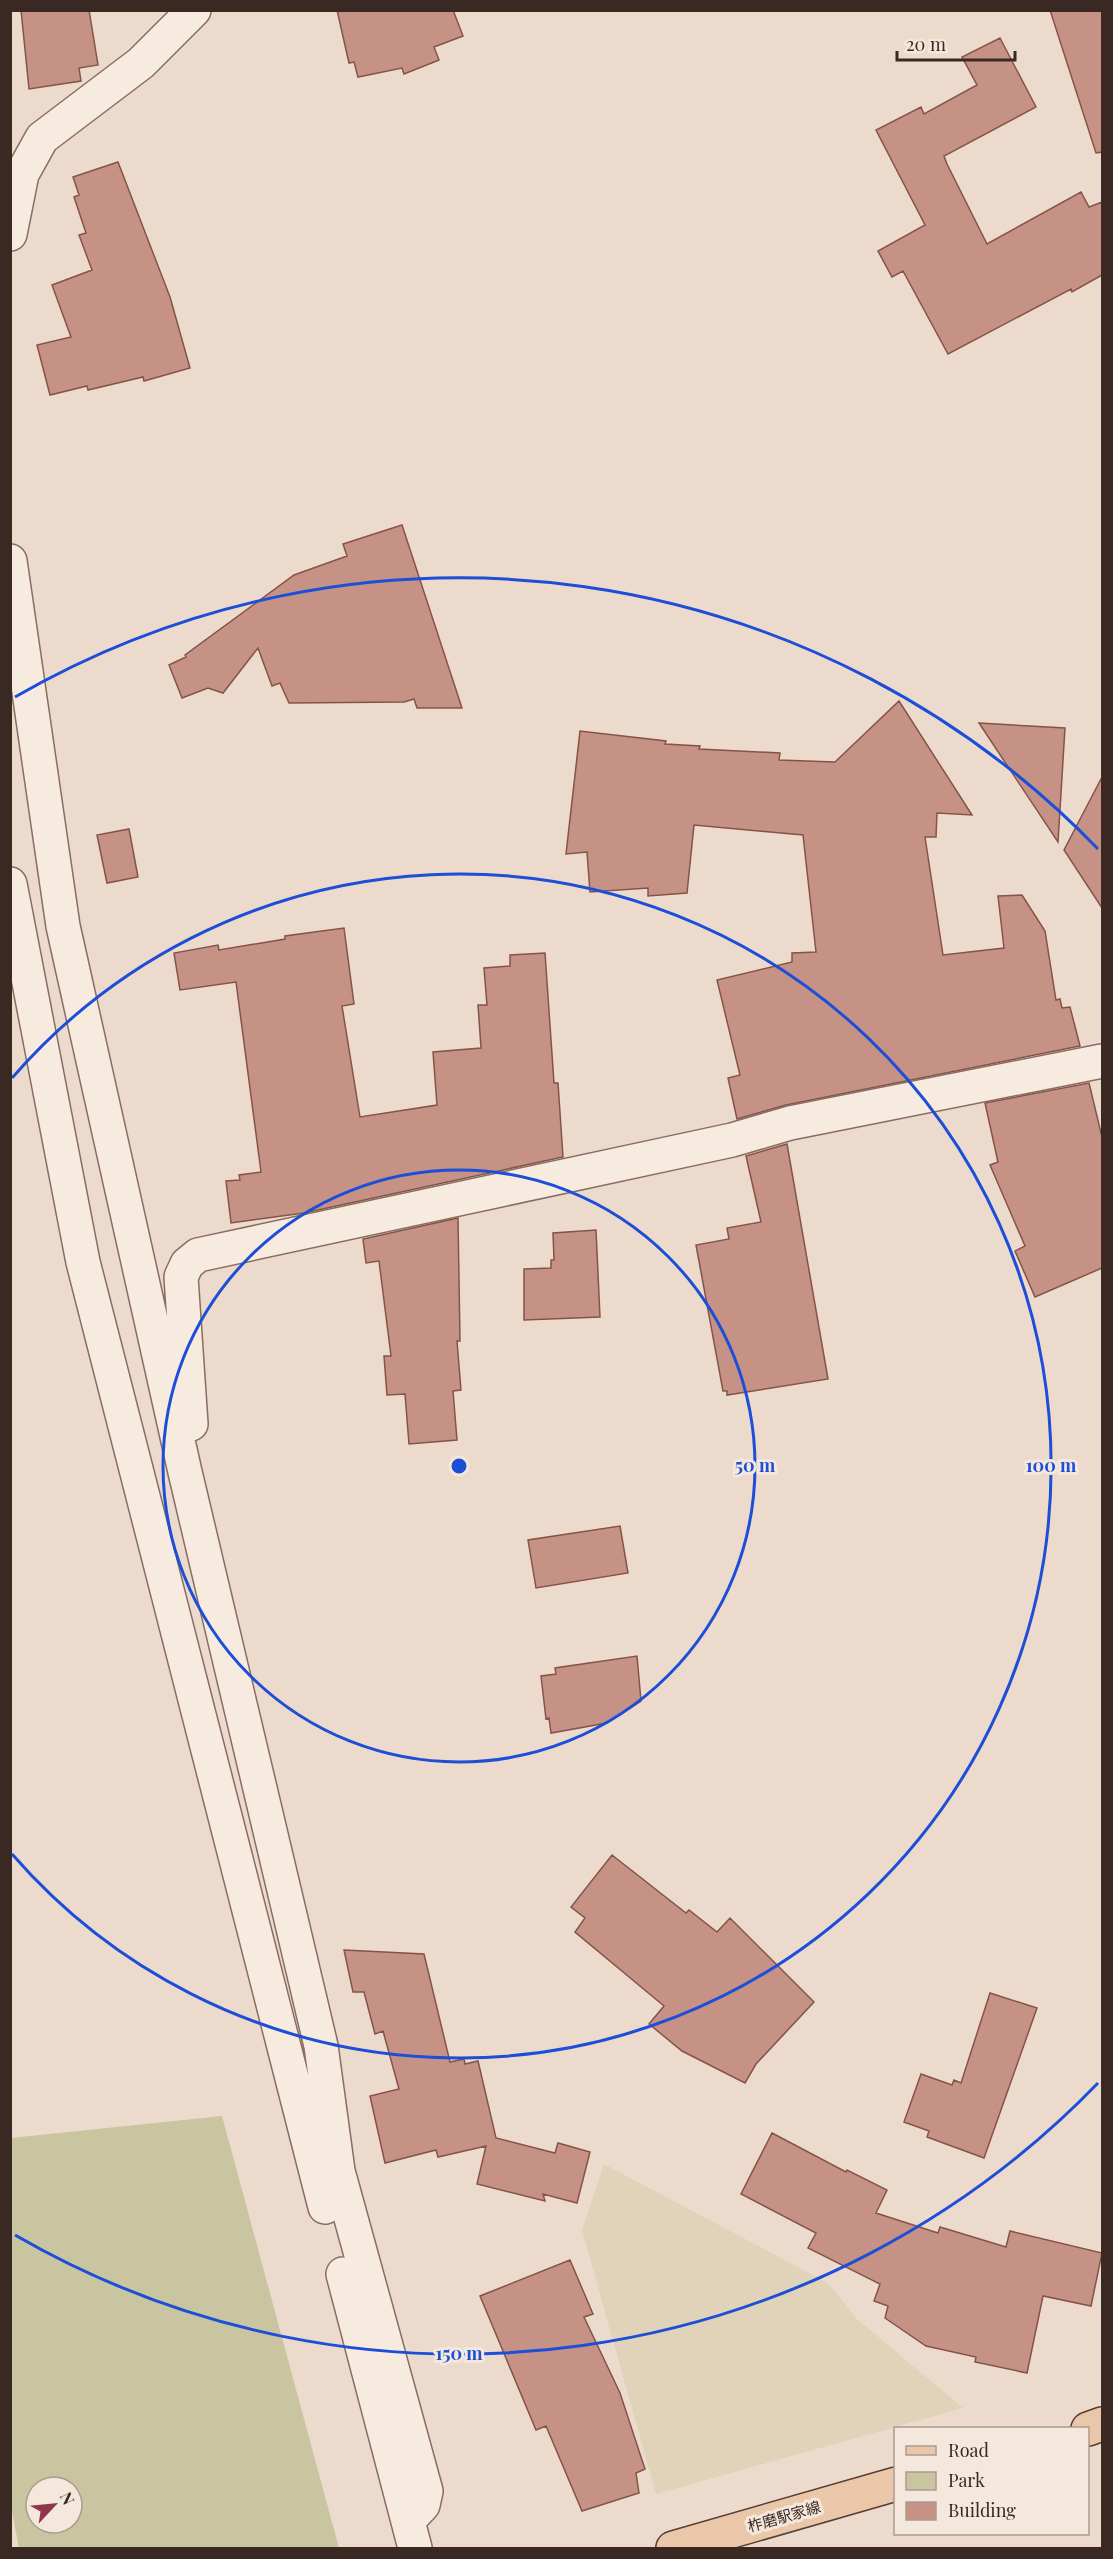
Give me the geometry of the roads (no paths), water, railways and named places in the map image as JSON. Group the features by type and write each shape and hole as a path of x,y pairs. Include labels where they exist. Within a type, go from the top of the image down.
{"main road":[{"name":"柞磨駅家線","path":"673,2548 894,2485"}],"street":[{"path":"10,234 22,174 42,138 141,63 194,10"},
{"path":"10,561 63,926 185,1472 321,2046 338,2171 426,2491 411,2535"},
{"path":"10,884 83,1262 411,2535"},
{"path":"185,1472 193,1454 181,1277 187,1264 198,1255 732,1140 790,1124 1102,1060"}]}
